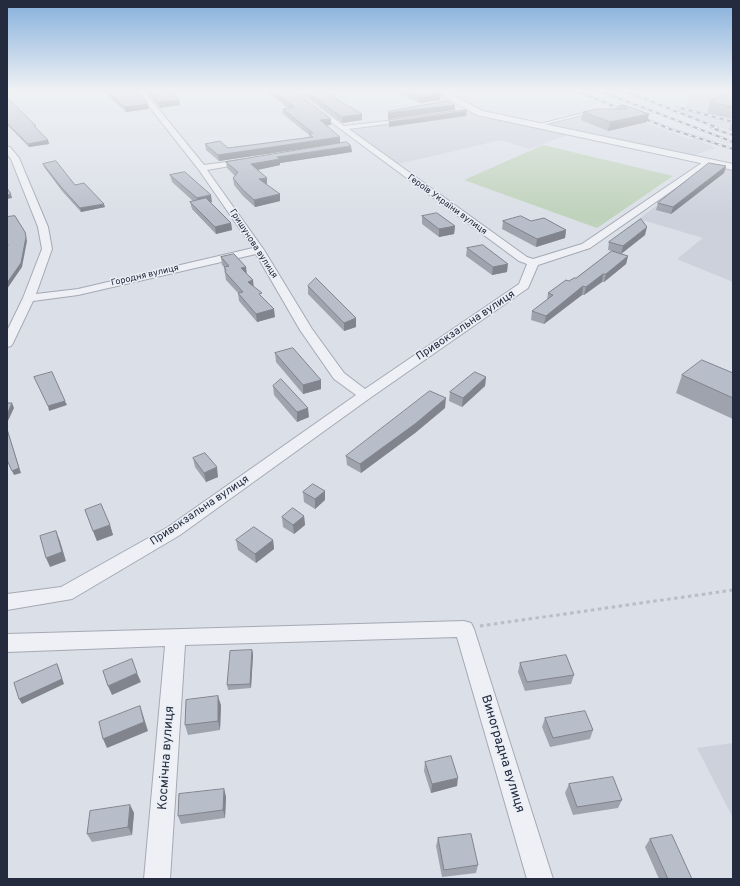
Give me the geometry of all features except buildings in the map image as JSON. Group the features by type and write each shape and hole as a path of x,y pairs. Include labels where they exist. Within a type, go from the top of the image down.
{"street":[{"name":"Гришунова вулиця","path":"173,132 202,168 259,250 306,330 329,363 339,376 365,395"},
{"name":"Героїв України вулиця","path":"346,132 358,144 522,259 533,263"},
{"path":"572,132 733,167"},
{"path":"7,149 15,158 41,220 47,249 29,298 7,343"},
{"path":"202,168 256,160"},
{"path":"533,263 586,246 709,162"},
{"name":"Городня вулиця","path":"29,298 78,292 259,250"},
{"name":"Привокзальна вулиця","path":"7,602 65,594 174,531 365,395 524,286 533,263"},
{"path":"7,643 464,629"},
{"name":"Виноградна вулиця","path":"464,629 540,879"},
{"name":"Космічна вулиця","path":"158,879 176,637"}],"path":[{"path":"684,132 733,144"},
{"path":"464,629 733,590"}],"shaded area":[{"path":"351,132 555,132 567,135 530,149 501,140 394,165"},
{"path":"579,132 672,132 689,139 694,138 716,148 691,156"},
{"path":"708,166 733,169 733,282 679,260 678,258 703,238 639,219"},
{"path":"733,743 733,818 697,748"}],"green space":[{"path":"543,145 673,176 597,228 464,180"}],"railway":[{"path":"681,132 733,149"},
{"path":"708,132 733,142"},
{"path":"725,132 733,135"}]}
